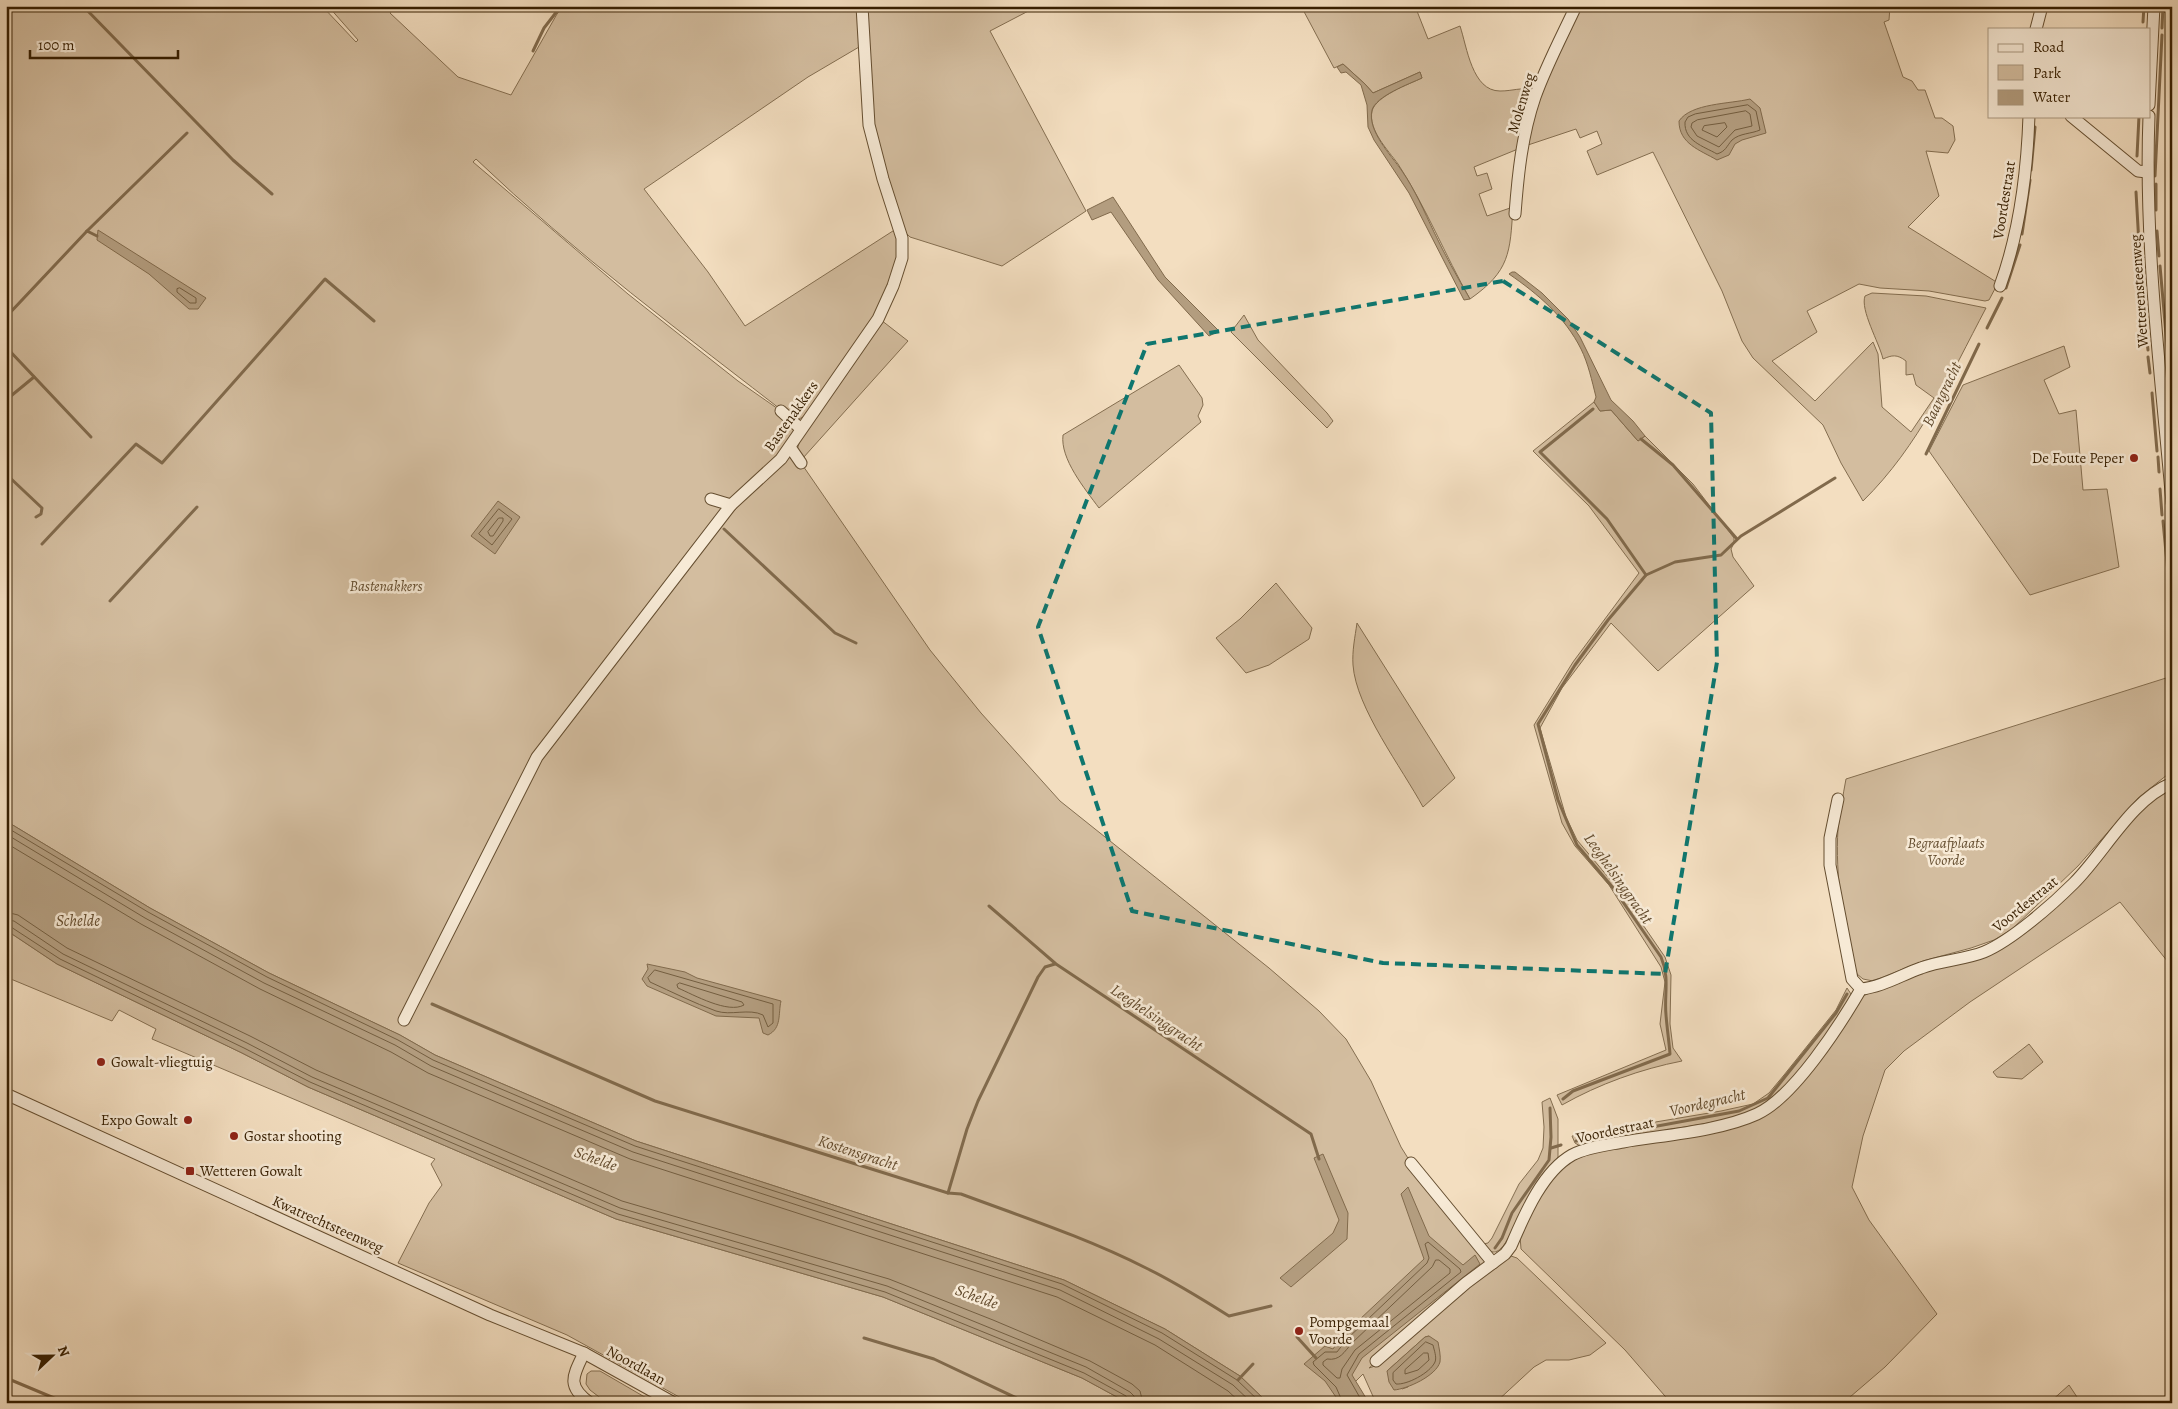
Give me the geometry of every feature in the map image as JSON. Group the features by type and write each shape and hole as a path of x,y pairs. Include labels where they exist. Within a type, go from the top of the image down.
{"street":[{"name":"Bastenakkers","path":"404,1020 537,757 731,505 781,459 878,319 893,286 902,258 902,238 883,179 869,125 862,6"},
{"name":"Molenweg","path":"1515,214 1521,155 1530,116 1546,72 1576,6"},
{"path":"2036,28 2042,6"},
{"path":"2150,85 2154,6"},
{"name":"Voordestraat","path":"2000,286 2016,236 2024,191 2029,118"},
{"path":"2073,118 2138,171 2146,172"},
{"name":"Wetterensteenweg","path":"2149,118 2146,172 2152,271 2172,503"},
{"path":"781,411 801,429"},
{"path":"790,446 800,463"},
{"path":"711,499 731,505"},
{"name":"Voordestraat","path":"1376,1360 1511,1246 1540,1187 1572,1155 1603,1146 1732,1122 1757,1114 1772,1105 1787,1092 1805,1071 1861,989 1872,988 1922,967 1983,952 2003,942 2074,883 2141,803 2155,791 2172,783"},
{"path":"1838,800 1830,838 1830,865 1850,971 1852,979 1861,989"},
{"name":"Kwatrechtsteenweg","path":"6,1094 490,1314 584,1353"},
{"path":"1411,1163 1493,1263"},
{"path":"584,1353 573,1375 573,1384 578,1394 590,1403"},
{"name":"Noordlaan","path":"584,1353 674,1403"}],"highlighted area":[{"path":"1503,281 1711,413 1717,662 1665,974 1383,963 1132,911 1038,627 1147,344"}],"green space":[{"name":"Bastenakkers","path":"6,6 322,6 356,42 358,40 328,6 395,6 390,13 458,77 511,95 557,14 564,6 857,6 859,47 808,77 644,189 708,272 745,326 896,229 898,261 875,316 805,416 797,420 793,419 631,293 513,194 476,159 473,162 628,294 738,381 781,411 801,429 790,447 930,650 981,713 1060,801 1269,968 1319,1011 1346,1039 1371,1081 1401,1147 1411,1163 1493,1263 1369,1368 1375,1366 1432,1316 1508,1255 1517,1258 1606,1343 1590,1355 1569,1360 1546,1360 1534,1367 1495,1403 1376,1403 1363,1374 1338,1399 1340,1403 1268,1403 1240,1376 1165,1329 1064,1280 636,1141 435,1055 400,1035 269,973 150,908 6,821","holes":["1429,1336 1408,1387 1402,1389 1387,1371 1425,1337"]},
{"path":"866,6 1038,6 990,31 1086,211 1002,266 910,237 905,232 875,135"},
{"path":"1301,6 1415,6 1428,39 1460,26 1468,56 1477,76 1483,84 1491,89 1500,91 1535,90 1518,149 1474,167 1477,176 1487,173 1492,189 1479,194 1487,216 1513,207 1511,237 1505,260 1493,279 1470,299 1418,197 1373,125 1372,111 1380,100 1422,78 1420,72 1373,93 1343,64 1334,68"},
{"path":"1579,6 1890,6 1889,20 1884,22 1903,77 1912,81 1918,90 1925,90 1935,118 1942,118 1953,126 1955,140 1948,153 1926,151 1939,196 1908,227 1998,283 1989,300 1985,301 1929,291 1880,288 1859,284 1807,311 1817,332 1772,361 1815,401 1873,342 1878,354 1882,407 1911,432 1934,398 1916,385 1913,374 1906,375 1906,361 1894,356 1883,359 1867,318 1864,302 1865,296 1872,293 1926,296 1986,308 1917,434 1883,480 1863,501 1841,463 1823,425 1753,358 1742,341 1722,291 1653,152 1597,175 1587,151 1602,144 1597,131 1580,138 1576,129 1525,146 1541,93"},
{"path":"1244,315 1258,340 1333,421 1327,428 1231,332"},
{"path":"881,320 908,341 803,458 797,450 801,437 858,357"},
{"path":"2064,346 2070,367 2044,380 2059,414 2076,410 2083,490 2107,489 2119,567 2030,595 1929,451 1963,385"},
{"path":"1179,365 1202,398 1203,405 1198,416 1201,422 1099,508 1069,464 1065,454 1063,435"},
{"path":"1594,402 1600,411 1611,410 1638,441 1645,436 1693,484 1734,538 1731,549 1733,557 1754,586 1658,671 1611,623 1562,688 1540,728 1566,817 1577,840 1619,890 1665,957 1671,975 1670,1024 1673,1048 1682,1061 1620,1078 1562,1105 1557,1095 1666,1050 1660,1024 1665,982 1661,967 1609,885 1575,846 1562,823 1534,725 1573,662 1639,573 1589,506 1533,451"},
{"path":"1276,583 1312,628 1309,639 1269,665 1246,673 1216,638 1240,619"},
{"path":"1357,623 1455,778 1423,807 1381,738 1362,700 1353,665 1353,649"},
{"name":"Begraafplaats Voorde","path":"2166,678 2172,771 2138,798 2078,866 2011,930 1994,940 1923,961 1873,981 1863,979 1857,974 1844,921 1839,883 1838,829 1846,779"},
{"path":"2172,788 2172,967 2120,902 1970,1002 1904,1051 1885,1070 1863,1136 1852,1187 1869,1220 1937,1314 1885,1367 1843,1403 1671,1403 1625,1350 1521,1249 1520,1236 1523,1223 1557,1172 1574,1159 1778,1106 1861,997 1938,967 1985,956 2075,886 2144,806 2158,795"},
{"path":"6,930 57,964 308,1087 616,1219 883,1297 1082,1378 1128,1403 690,1403 567,1335 398,1263 429,1203 442,1185 431,1164 435,1159 152,1039 156,1029 119,1010 112,1021 6,977"},
{"path":"1847,988 1851,994 1850,1000 1809,1059 1791,1081 1769,1101 1727,1119 1580,1146 1575,1143 1572,1136 1753,1104 1769,1093 1784,1075 1836,1010"},
{"path":"2029,1044 2043,1062 2022,1079 1997,1077 1993,1072"},
{"path":"1550,1098 1558,1119 1558,1157 1504,1245 1496,1252 1493,1252 1488,1250 1483,1244 1488,1243 1492,1238 1519,1184 1538,1160 1543,1148 1542,1102"},
{"path":"591,1371 600,1371 655,1403 607,1403 590,1390 586,1384 587,1374"},
{"path":"2069,1385 2081,1403 2049,1403"}],"water":[{"path":"1343,64 1373,93 1420,72 1422,78 1386,95 1380,100 1372,110 1371,118 1376,134 1411,186 1470,299 1464,300 1409,193 1374,140 1368,127 1367,105 1361,85 1346,72 1341,73 1337,67"},
{"path":"1750,99 1760,108 1766,133 1735,144 1729,155 1717,160 1687,141 1680,129 1679,121 1685,115 1701,107"},
{"path":"1113,197 1165,277 1219,331 1209,336 1158,280 1111,212 1092,220 1087,210"},
{"path":"98,230 206,298 198,309 189,309 149,274 97,240"},
{"path":"1515,272 1542,293 1568,319 1580,337 1611,400 1633,421 1645,436 1638,441 1611,410 1600,411 1594,402 1596,397 1586,360 1575,337 1550,307 1509,274"},
{"path":"498,501 520,517 495,554 471,536"},
{"name":"Schelde","path":"6,821 150,908 269,973 400,1035 435,1055 636,1141 1064,1280 1165,1329 1240,1376 1268,1403 1128,1403 1082,1378 883,1297 616,1219 308,1087 57,964 6,930"},
{"path":"647,964 685,972 697,978 781,1001 776,1029 768,1035 763,1033 759,1018 716,1016 647,986 642,979 648,969"},
{"path":"1323,1154 1348,1213 1347,1239 1291,1287 1280,1278 1333,1233 1339,1220 1314,1158"},
{"path":"1408,1187 1429,1236 1463,1265 1475,1255 1480,1264 1362,1358 1352,1375 1369,1403 1340,1403 1325,1381 1304,1364 1325,1346 1333,1349 1343,1335 1424,1259 1401,1194"},
{"path":"1429,1336 1438,1342 1440,1362 1437,1367 1420,1381 1394,1390 1389,1382 1387,1371 1425,1337"}],"waterway":[{"path":"83,6 233,160 272,194"},
{"path":"533,51 544,28 561,6"},
{"path":"2143,22 2144,6"},
{"path":"2162,28 2163,6"},
{"path":"2155,176 2162,35"},
{"path":"2137,156 2139,118"},
{"name":"Baangracht","path":"2031,170 2035,127"},
{"path":"6,317 87,231 187,133"},
{"name":"Baangracht","path":"2022,234 2030,180"},
{"path":"2156,184 2156,210"},
{"path":"2136,192 2140,262"},
{"path":"87,231 97,236"},
{"path":"2157,231 2159,256"},
{"name":"Baangracht","path":"2006,288 2020,245"},
{"path":"2160,266 2171,391"},
{"path":"2141,275 2143,294"},
{"path":"42,544 136,444 162,463 325,279 374,321"},
{"name":"Baangracht","path":"1987,328 2002,298"},
{"path":"2145,318 2145,324"},
{"path":"2146,332 2148,350"},
{"name":"Baangracht","path":"1926,454 1979,344"},
{"path":"6,347 91,437"},
{"path":"2148,357 2150,373"},
{"path":"6,400 34,377"},
{"path":"2152,393 2157,451"},
{"path":"1593,409 1540,452 1607,519 1646,575"},
{"path":"1641,439 1673,465 1737,539"},
{"path":"2158,457 2159,472"},
{"path":"6,474 42,508 41,514 36,517"},
{"name":"Leeghelsinggracht","path":"1563,1099 1573,1091 1670,1054 1666,979 1661,957 1614,889 1577,845 1558,800 1538,724 1575,665 1608,620 1646,575 1675,562 1721,555 1741,536 1835,478"},
{"path":"2160,489 2162,515"},
{"path":"110,601 197,507"},
{"path":"2163,521 2168,573"},
{"path":"724,529 835,633 856,643"},
{"path":"2169,586 2171,611"},
{"name":"Leeghelsinggracht","path":"989,906 1056,964 1311,1134 1319,1159"},
{"name":"Leeghelsinggracht","path":"948,1193 967,1129 978,1101 1038,977 1045,967 1055,964"},
{"name":"Voordegracht","path":"1576,1141 1739,1111 1768,1098 1836,1013 1847,994"},
{"name":"Kostensgracht","path":"432,1004 655,1101 948,1193 961,1194 1078,1237 1157,1273 1229,1316 1271,1306"},
{"name":"Leeghelsinggracht","path":"1495,1248 1502,1238 1512,1213 1549,1160 1551,1137 1550,1108"},
{"path":"1551,1148 1561,1145"},
{"name":"Leeghelsinggracht","path":"1297,1337 1316,1358"},
{"path":"864,1338 934,1359 1027,1403"},
{"path":"1238,1380 1253,1364"},
{"path":"6,1381 11,1380 66,1403"}],"place":[{"name":"De Foute Peper","path":"2134,458"},
{"name":"Gowalt-vliegtuig","path":"101,1062"},
{"name":"Expo Gowalt","path":"188,1120"},
{"name":"Gostar shooting","path":"234,1136"},
{"name":"Wetteren Gowalt","path":"190,1171"},
{"name":"Pompgemaal Voorde","path":"1299,1331"}]}
